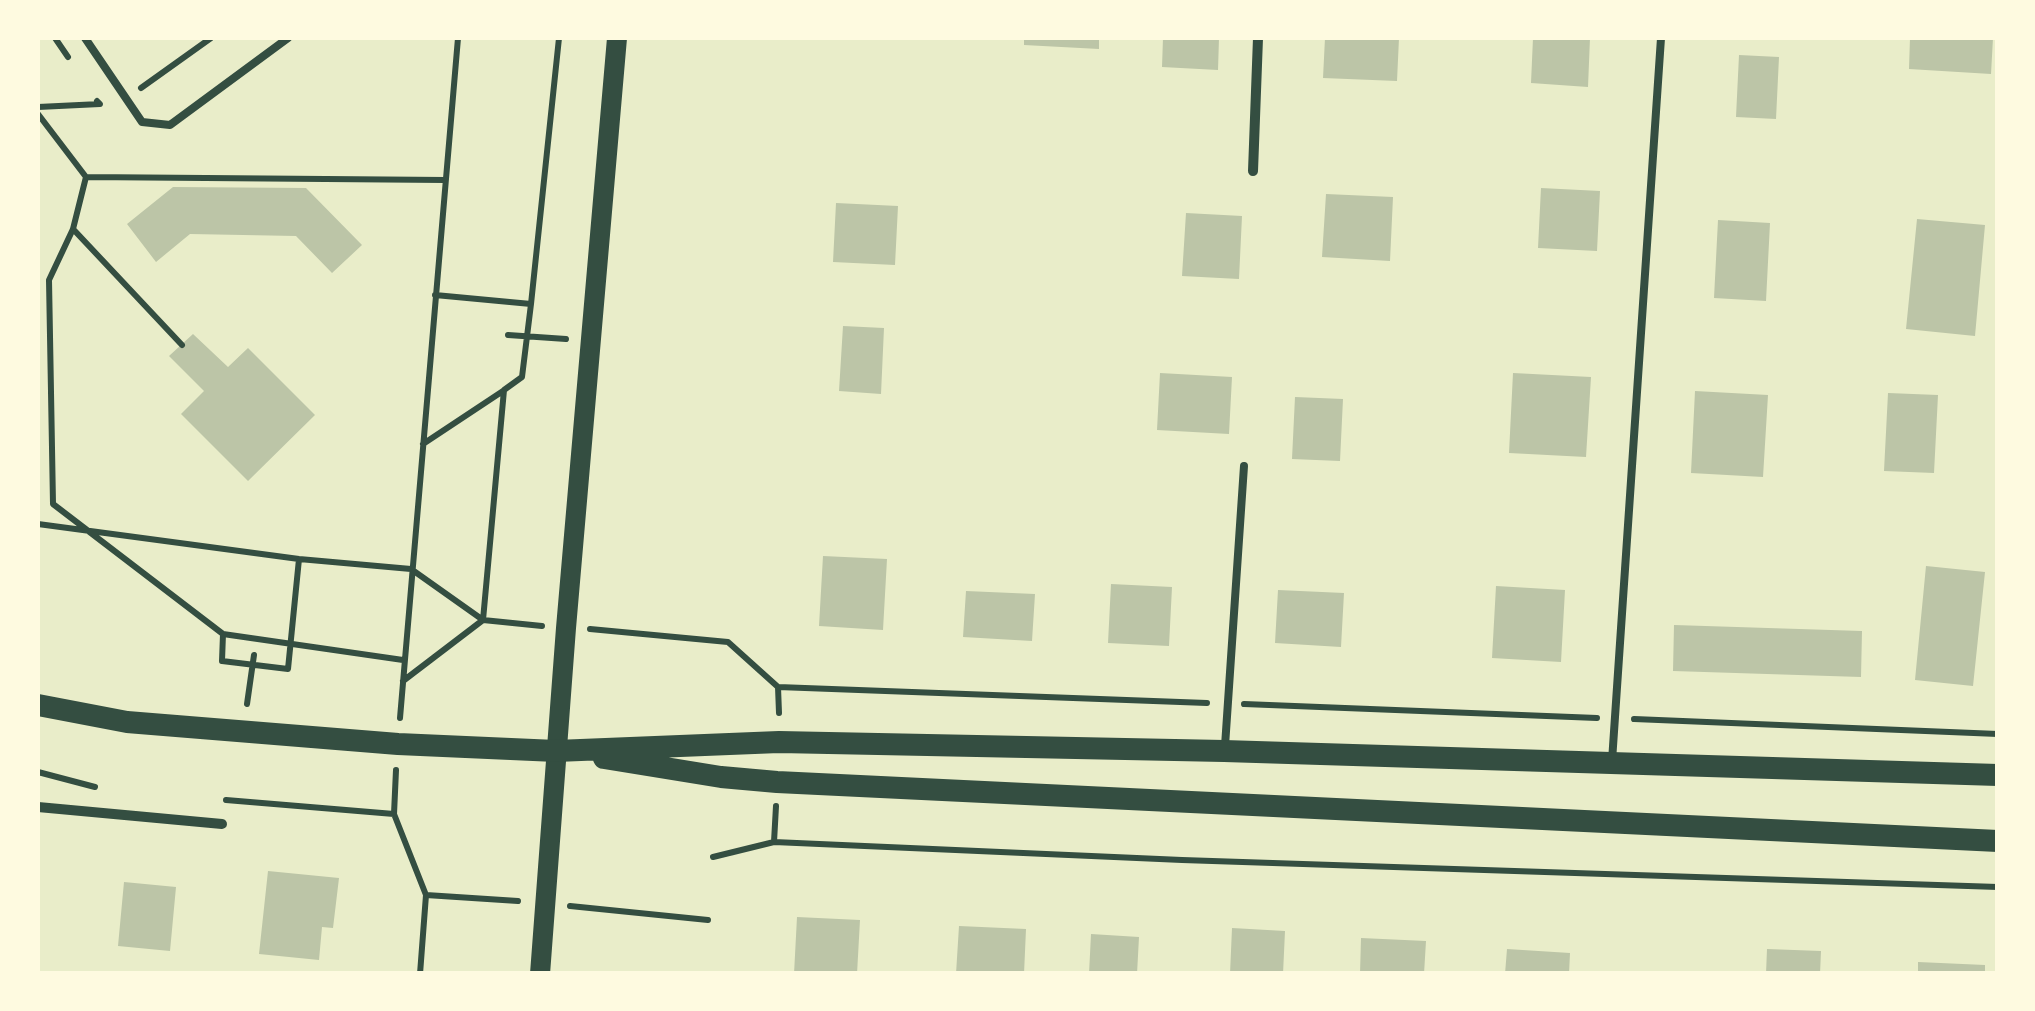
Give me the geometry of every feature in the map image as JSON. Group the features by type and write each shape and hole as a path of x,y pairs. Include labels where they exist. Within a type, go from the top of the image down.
{"main road":[{"path":"540,974 617,38"},
{"path":"38,704 128,722 398,744 556,751 779,742 1224,751 1998,775"},
{"path":"556,751 777,782 1998,841"}],"street":[{"path":"1254,172 1258,38"},
{"path":"38,806 222,824"}],"lane":[{"path":"85,38 142,122 170,125 288,38"},
{"path":"1612,762 1661,38"},
{"path":"1224,751 1244,466"}],"path":[{"path":"54,38 73,64"},
{"path":"133,76 142,89 211,38"},
{"path":"420,974 426,894 394,814 403,660 458,38"},
{"path":"422,444 522,377 559,38"},
{"path":"38,110 100,104 91,91"},
{"path":"38,110 86,177 73,229 49,280 38,289"},
{"path":"86,177 445,180"},
{"path":"73,229 182,345"},
{"path":"49,280 53,504 223,634 403,660"},
{"path":"435,295 531,304"},
{"path":"508,335 590,341"},
{"path":"402,682 483,620 504,390"},
{"path":"38,524 299,559 412,568 483,620 728,642 778,687 1998,734"},
{"path":"223,634 222,661 253,660 288,669 299,559"},
{"path":"243,731 253,660"},
{"path":"778,687 779,742"},
{"path":"38,772 110,790"},
{"path":"774,842 777,782"},
{"path":"220,800 394,814"},
{"path":"713,857 774,842 1998,887"},
{"path":"426,894 708,920"}],"building":[{"path":"1024,38 1099,38 1099,49 1024,45"},
{"path":"1163,38 1219,38 1218,70 1162,67"},
{"path":"1325,38 1399,38 1397,81 1323,78"},
{"path":"1533,38 1590,38 1588,87 1531,83"},
{"path":"1910,38 1993,38 1991,74 1909,69"},
{"path":"1739,55 1779,57 1776,119 1736,117"},
{"path":"173,187 306,188 362,245 332,273 296,236 190,234 156,262 127,224"},
{"path":"1541,188 1600,191 1597,251 1538,248"},
{"path":"1326,194 1393,197 1390,261 1322,257"},
{"path":"836,203 898,206 895,265 833,262"},
{"path":"1186,213 1242,216 1239,279 1182,276"},
{"path":"1917,219 1985,225 1975,336 1906,329"},
{"path":"1718,220 1770,223 1766,301 1714,298"},
{"path":"843,326 884,328 881,394 839,391"},
{"path":"193,334 228,367 248,348 315,415 248,481 181,414 204,391 169,356"},
{"path":"1160,373 1232,377 1229,434 1157,430"},
{"path":"1513,373 1591,377 1586,457 1509,453"},
{"path":"1695,391 1768,395 1763,477 1691,473"},
{"path":"1888,393 1938,395 1934,473 1884,471"},
{"path":"1295,397 1343,399 1340,461 1292,459"},
{"path":"823,556 887,559 883,630 819,626"},
{"path":"1926,566 1985,572 1973,686 1915,680"},
{"path":"1111,584 1172,587 1169,646 1108,643"},
{"path":"1496,586 1565,590 1561,662 1492,658"},
{"path":"1278,590 1344,593 1341,647 1275,643"},
{"path":"966,591 1035,594 1032,641 963,637"},
{"path":"1674,625 1862,631 1861,677 1673,671"},
{"path":"268,871 339,878 333,928 322,927 319,960 259,954"},
{"path":"124,882 176,887 170,951 118,946"},
{"path":"797,917 860,920 857,974 794,974"},
{"path":"959,926 1026,929 1024,974 956,974"},
{"path":"1232,928 1285,931 1283,974 1230,974"},
{"path":"1091,934 1139,937 1137,974 1089,974"},
{"path":"1361,938 1426,941 1424,974 1360,974"},
{"path":"1507,949 1570,953 1569,974 1505,974"},
{"path":"1767,949 1821,951 1820,974 1766,974"},
{"path":"1918,962 1985,965 1985,974 1918,974"}]}
